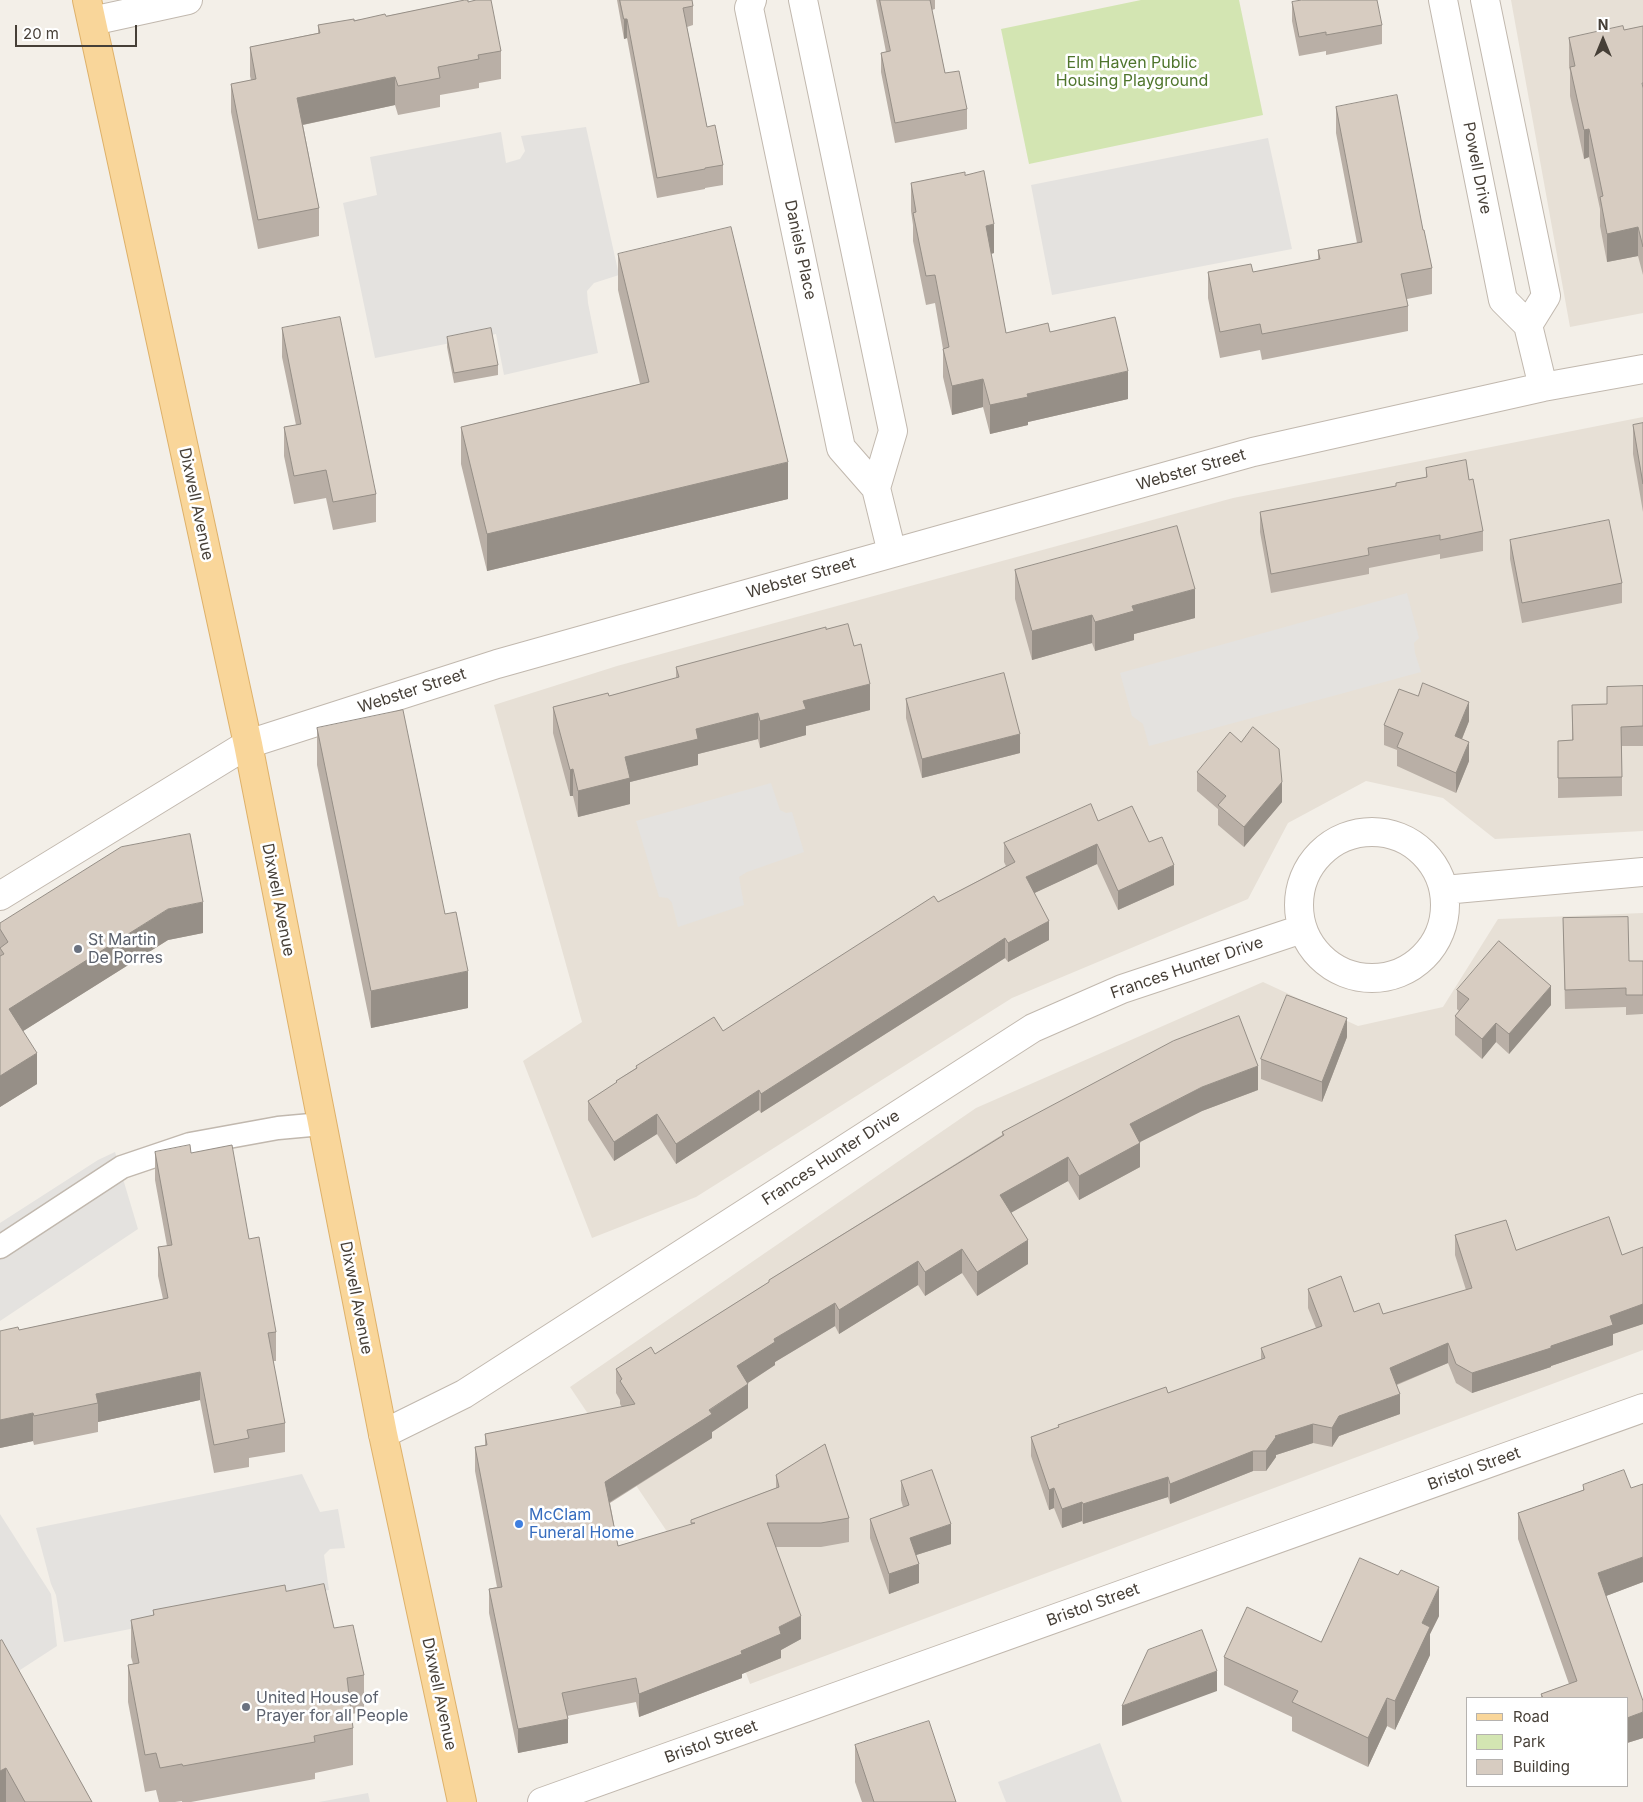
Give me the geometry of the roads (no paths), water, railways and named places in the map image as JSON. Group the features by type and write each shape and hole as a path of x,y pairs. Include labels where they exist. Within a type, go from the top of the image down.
{"main road":[{"name":"Dixwell Avenue","path":"90,11 248,744 383,1434 462,1802"}],"street":[{"path":"90,11 188,0"},
{"name":"Daniels Place","path":"752,0 750,8 841,448 876,488 892,553"},
{"path":"803,0 893,431 876,488"},
{"name":"Powell Drive","path":"1443,0 1503,300 1528,325"},
{"path":"1485,0 1546,296 1528,325 1543,387"},
{"name":"Webster Street","path":"0,896 248,744 497,664 1253,452 1543,387 1643,369"},
{"path":"1374,831 1399,836 1421,850 1437,870 1444,890 1445,916 1437,940 1421,960 1399,973 1373,979 1358,977 1334,968 1315,951 1302,929 1298,904 1303,878 1317,856 1337,840 1349,835 1374,831"},
{"path":"1444,890 1643,872"},
{"name":"Frances Hunter Drive","path":"383,1434 464,1394 1033,1028 1122,989 1302,929"},
{"name":"Bristol Street","path":"542,1802 1643,1408"}],"lane":[{"path":"0,1247 122,1167 190,1144 278,1128 322,1124"}],"place":[{"name":"St Martin De Porres","path":"78,949"},
{"name":"McClam Funeral Home","path":"519,1524"},
{"name":"United House of Prayer for all People","path":"246,1707"}],"park label":[{"name":"Elm Haven Public Housing Playground","path":"1132,72"}]}
